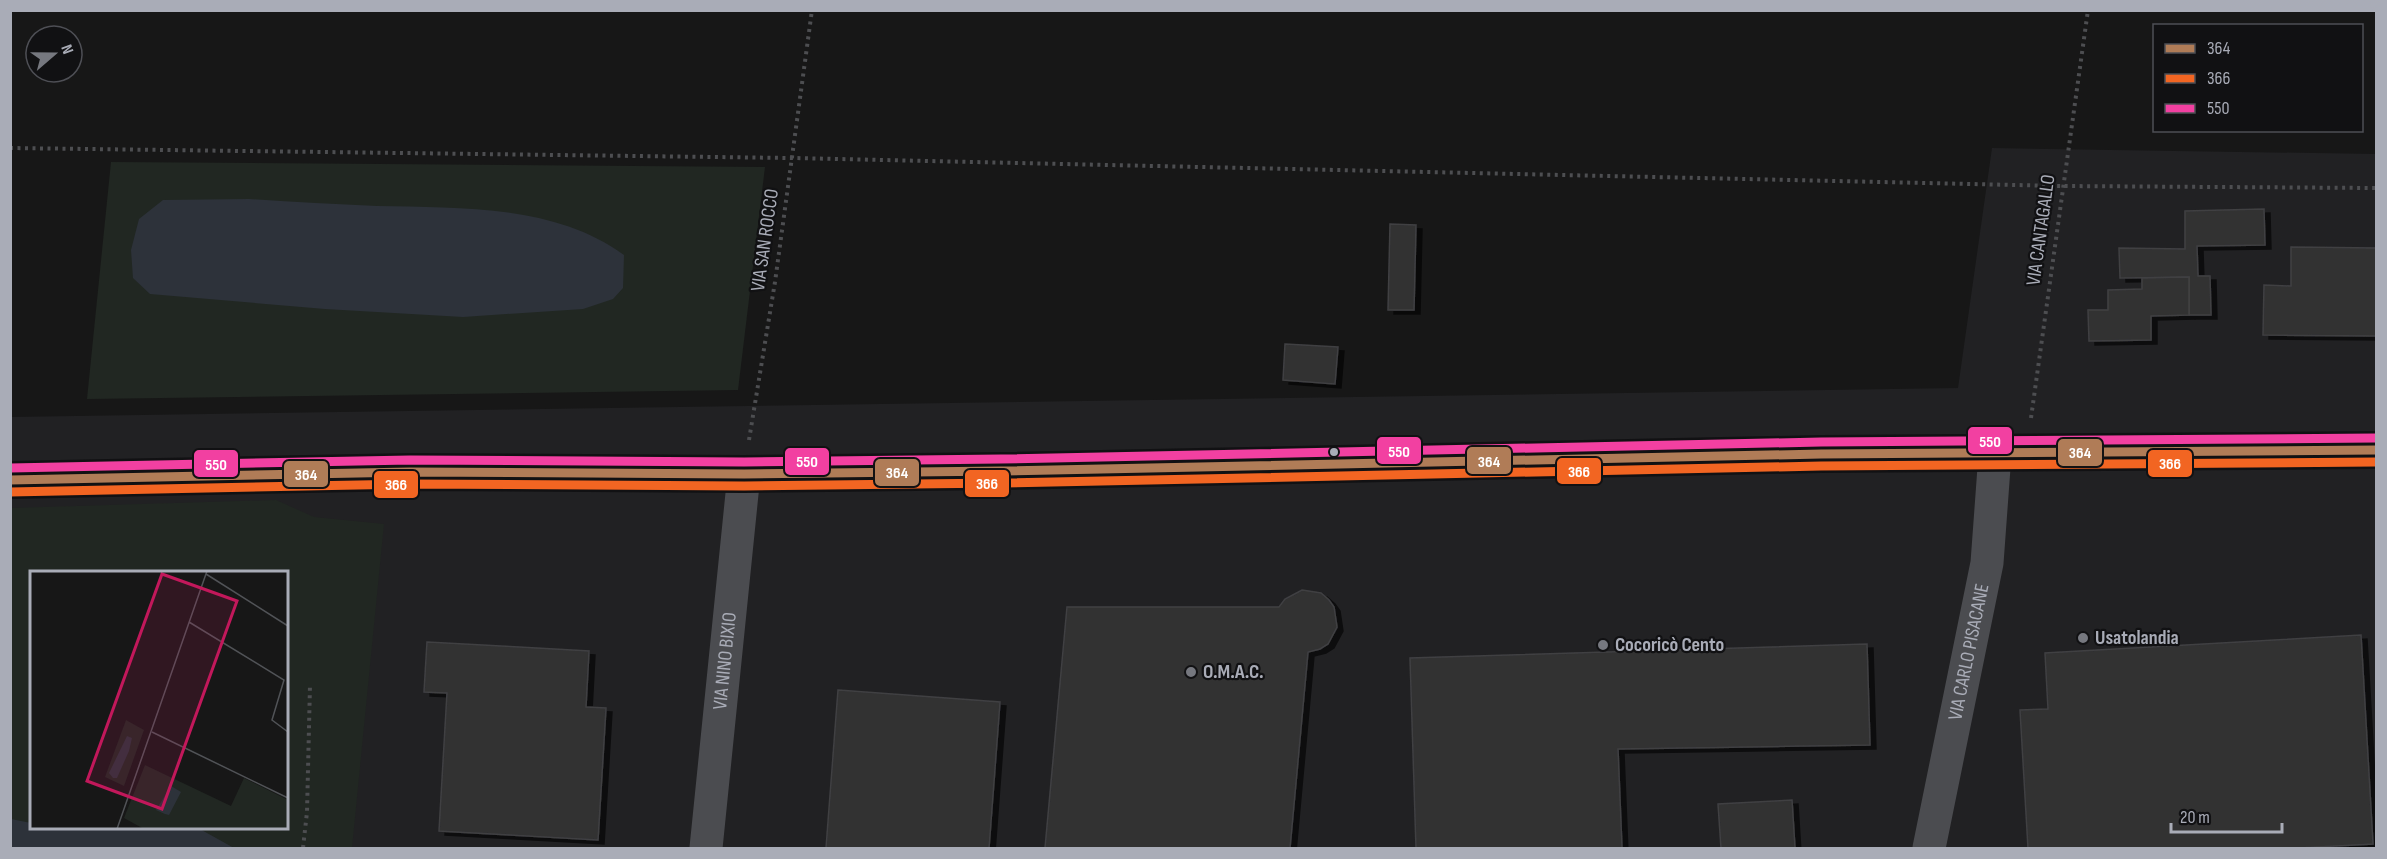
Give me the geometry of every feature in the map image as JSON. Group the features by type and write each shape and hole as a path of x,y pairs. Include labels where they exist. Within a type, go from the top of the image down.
{"main road":[{"path":"10,480 410,472 744,474 1013,471 1821,454 2376,450"}],"street":[{"name":"VIA CARLO PISACANE","path":"1929,849 2011,454"},
{"name":"VIA NINO BIXIO","path":"706,849 744,474"}],"path":[{"name":"VIA SAN ROCCO","path":"744,474 775,282 812,10"},
{"name":"VIA CANTAGALLO","path":"2011,454 2062,186 2088,10"},
{"path":"10,148 792,158 2062,186 2376,188"},
{"path":"303,849 307,812 310,685"}],"shaded area":[{"path":"1992,148 2376,154 2376,848 11,848 10,417 1958,388"},
{"path":"111,162 765,167 738,390 87,399"},
{"path":"249,199 473,209 537,218 567,226 597,238 624,255 623,288 613,299 583,309 463,317 325,309 150,294 133,278 131,250 139,219 163,200"},
{"path":"276,500 314,517 384,524 352,848 11,848 11,508"},
{"path":"11,819 30,823 30,829 200,829 234,848 11,848"}],"building":[{"path":"2264,209 2265,245 2197,246 2198,276 2210,276 2211,315 2189,315 2189,277 2120,278 2119,248 2185,249 2185,211"},
{"path":"1390,224 1416,225 1414,310 1388,310"},
{"path":"2291,247 2376,248 2376,336 2263,335 2264,285 2291,286"},
{"path":"2189,277 2189,315 2151,316 2151,340 2089,341 2088,310 2108,310 2108,290 2142,289 2142,278"},
{"path":"1285,344 1338,347 1335,384 1283,380"},
{"path":"1302,590 1321,593 1329,600 1334,607 1337,627 1328,644 1308,652 1290,848 1045,848 1067,607 1279,607 1285,599"},
{"path":"2361,635 2373,844 2297,848 2028,848 2020,710 2048,709 2045,653"},
{"path":"427,642 589,651 586,707 606,708 598,840 439,831 447,693 424,692"},
{"path":"1867,644 1870,745 1618,749 1622,848 1416,848 1410,658"},
{"path":"838,690 1000,702 989,848 826,848"},
{"path":"1792,800 1795,848 1721,848 1718,804"}],"transit line":[{"name":"550","path":"10,468 410,460 744,462 1001,459 1821,442 2376,438"},
{"name":"364","path":"10,480 410,472 744,474 1001,471 1821,454 2376,450"},
{"name":"366","path":"10,492 410,484 744,486 1001,483 1821,466 2376,462"}],"place":[{"name":"Usatolandia","path":"2083,638"},
{"name":"Cocoricò Cento","path":"1603,645"},
{"name":"O.M.A.C.","path":"1191,672"}]}
